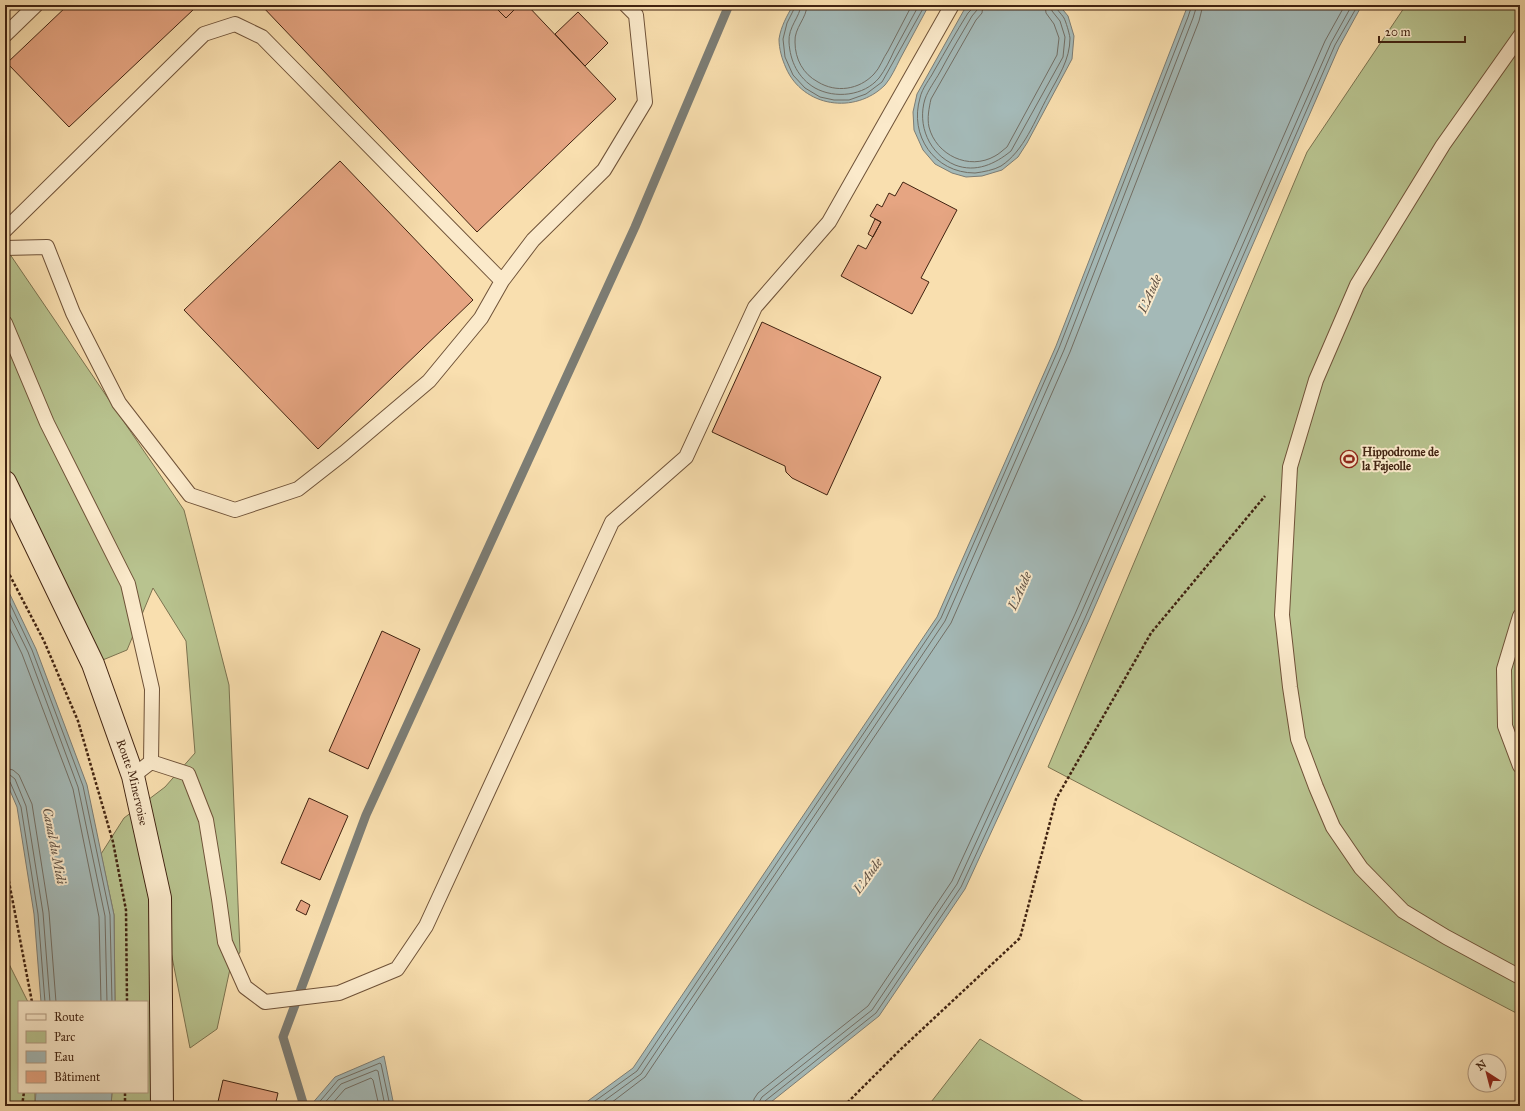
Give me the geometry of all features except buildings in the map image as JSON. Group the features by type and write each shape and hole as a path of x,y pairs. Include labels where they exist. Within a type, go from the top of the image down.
{"main road":[{"name":"Route Minervoise","path":"5,482 93,664 133,776 160,898 162,1106"}],"lane":[{"path":"5,34 36,5"},
{"path":"5,248 47,247 74,313 119,403 190,495 235,510 298,488 344,453 429,381 481,318 502,281 532,240 604,170 645,102 636,15 626,5"},
{"path":"151,762 188,774 206,820 225,942 245,987 265,1002 339,993 397,969 426,926 612,522 686,457 755,307 829,222 952,5"},
{"path":"5,230 204,34 235,24 262,37 502,281"},
{"path":"1520,36 1443,145 1357,285 1316,380 1290,467 1282,615 1290,687 1298,739 1333,827 1361,868 1403,911 1520,978"},
{"path":"5,323 47,423 128,584 152,689 151,762"},
{"path":"1520,616 1504,669 1505,726 1520,766"},
{"path":"133,776 151,762"}],"path":[{"path":"844,1106 900,1050 1020,938 1056,799 1151,633 1290,467"},
{"path":"5,566 44,641 78,722 111,835 126,910 127,1001"},
{"path":"5,861 32,1001"},
{"path":"22,1106 24,1093"},
{"path":"125,1093 125,1106"}],"green space":[{"name":"Hippodrome de la Fajeolle","path":"1406,5 1520,5 1520,1015 1048,767 1307,152"},
{"path":"5,247 184,510 229,685 240,952 230,969 217,1029 190,1048 161,901 162,1106 111,1106 112,1093 148,1093 148,1001 115,1001 114,915 101,854 124,818 165,787 195,753 186,641 153,588 127,650 93,664 5,482"},
{"path":"5,956 28,1001 18,1001 18,1093 35,1093 35,1106 5,1106"},
{"path":"980,1039 1091,1106 928,1106"}],"water":[{"path":"793,5 929,5 885,85 873,94 859,100 845,103 831,102 817,98 804,91 794,81 786,68 781,54 779,39 786,17"},
{"path":"970,5 1059,5 1068,16 1074,36 1072,59 1018,157 1002,170 982,176 966,177 952,173 935,164 923,150 914,130 913,112 917,94 964,10"},
{"name":"L'Aude","path":"1188,5 1362,5 1339,47 1089,620 965,889 879,1016 766,1106 581,1106 633,1068 937,617 1056,346"},
{"name":"Canal du Midi","path":"5,584 36,649 87,785 114,915 115,1001 41,1001 34,914 17,807 5,779"},
{"path":"384,1056 394,1106 310,1106 335,1077"},
{"path":"36,1093 112,1093 111,1106 35,1106"}],"waterway":[{"path":"304,1106 283,1037 366,815 635,227 729,5"}],"place":[{"name":"Hippodrome de la Fajeolle","path":"1349,459"}]}
